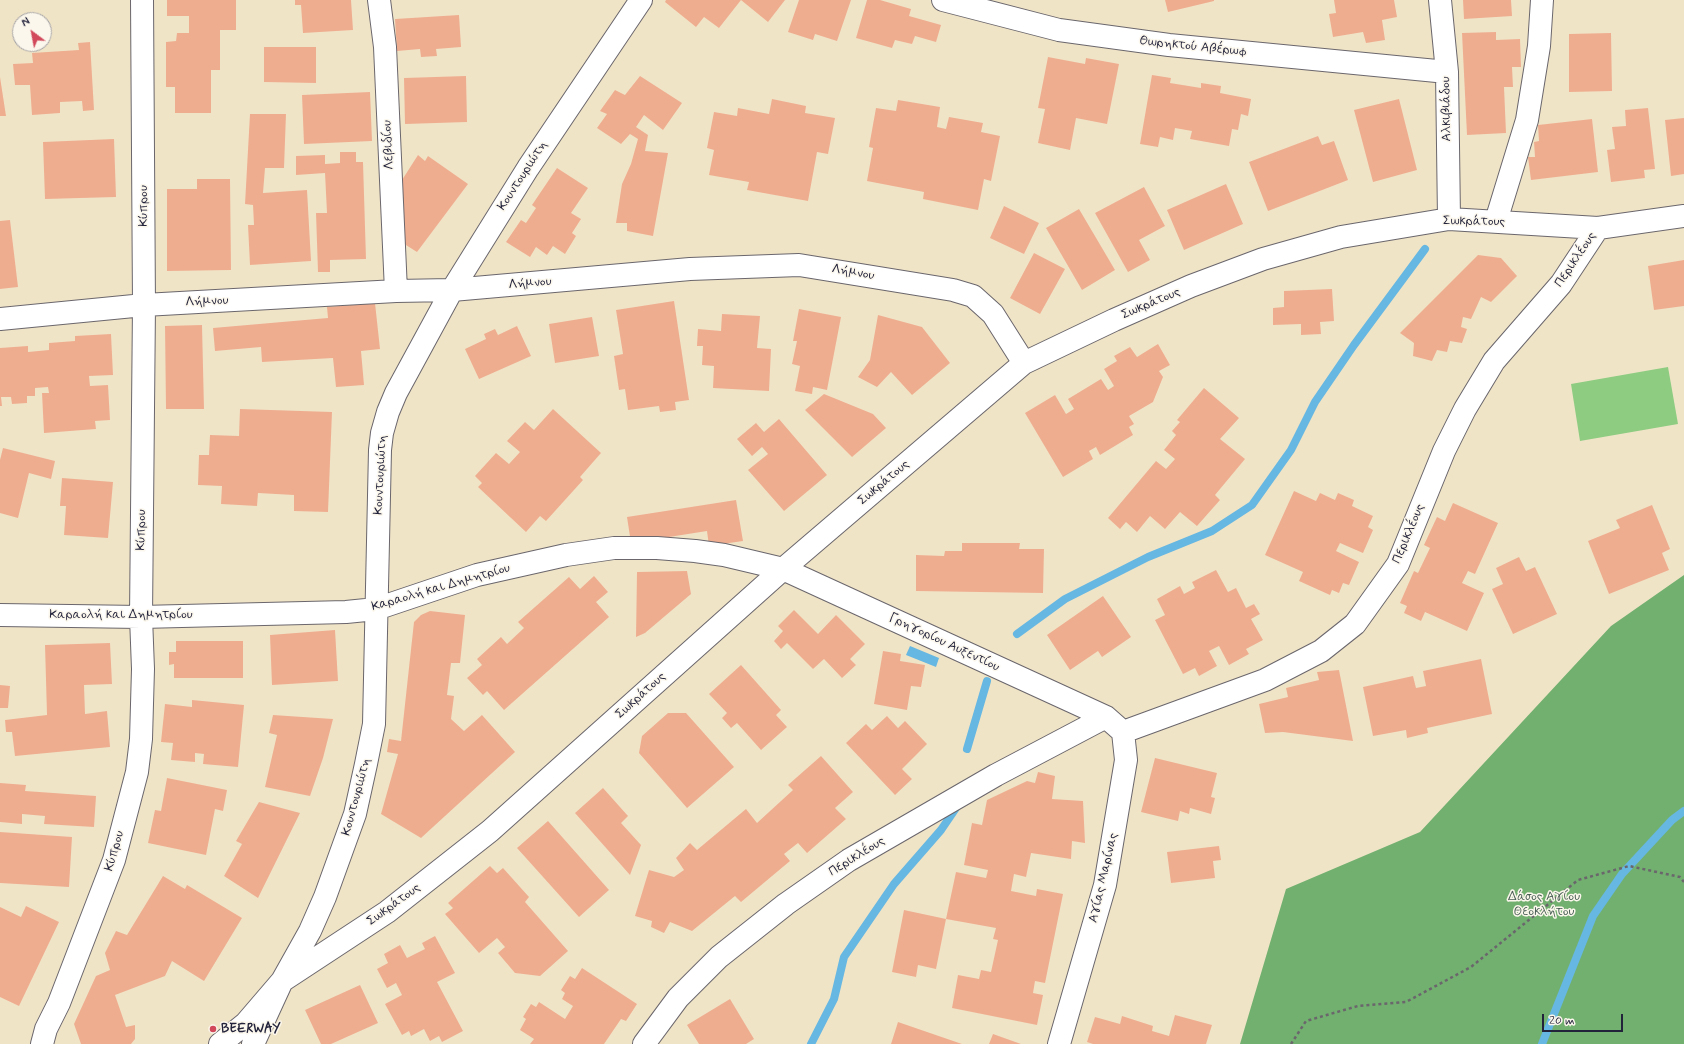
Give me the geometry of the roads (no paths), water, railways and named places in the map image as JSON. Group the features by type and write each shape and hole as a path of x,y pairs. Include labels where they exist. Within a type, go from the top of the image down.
{"street":[{"name":"Κύπρου","path":"42,1044 46,1029 59,1003 114,860 137,772 142,731 143,669 141,617 144,306 142,0"},
{"name":"Λεβιδίου","path":"379,0 385,47 396,291"},
{"name":"Κουντουριώτη","path":"282,982 310,931 337,865 354,814 374,724 380,450 382,432 388,412 396,393 452,290 528,168 641,0"},
{"name":"Θωρηκτού Αβέρωφ","path":"943,0 1059,30 1169,45 1447,72"},
{"name":"Αλκιβιάδου","path":"1440,0 1447,72 1448,219"},
{"path":"1496,221 1527,120 1539,46 1542,0"},
{"name":"Σωκράτους","path":"220,1044 246,1023 282,982 387,912 490,831 783,569 1024,363 1191,286 1263,260 1341,237 1448,219 1598,228 1684,216"},
{"name":"Περικλέους","path":"1123,732 1265,680 1321,651 1355,624 1398,564 1444,451 1465,409 1494,361 1561,284 1598,228"},
{"name":"Λήμνου","path":"0,319 144,306 396,291 452,290 690,269 799,265 953,290 973,296 993,314 1024,363"},
{"name":"Καραολή και Δημητρίου","path":"0,615 141,617 346,612 376,609 477,576 566,555 614,548 657,548 702,552 724,555 783,569"},
{"name":"Γρηγορίου Αυξεντίου","path":"783,569 1106,717"},
{"path":"1106,717 1123,732"},
{"name":"Περικλέους","path":"644,1044 678,998 714,962 786,904 849,860 996,775 1106,717"},
{"name":"Αγίας Μαρίνας","path":"1059,1044 1105,885 1126,760 1123,732"},
{"path":"253,1044 282,982"}],"water":[{"path":"910,646 939,658 936,667 906,655"}],"waterway":[{"path":"1017,634 1065,599 1148,557 1212,531 1252,505 1291,450 1315,402 1354,345 1425,249"},
{"path":"967,749 987,681"},
{"path":"811,1044 834,999 844,957 894,884 941,830 958,805"},
{"path":"1542,1044 1593,916 1622,874 1672,820 1684,811"}],"place":[{"name":"BEERWAY","path":"213,1029"}],"park label":[{"name":"Δάσος Αγίου Θεοκλήτου","path":"1544,904"}]}
